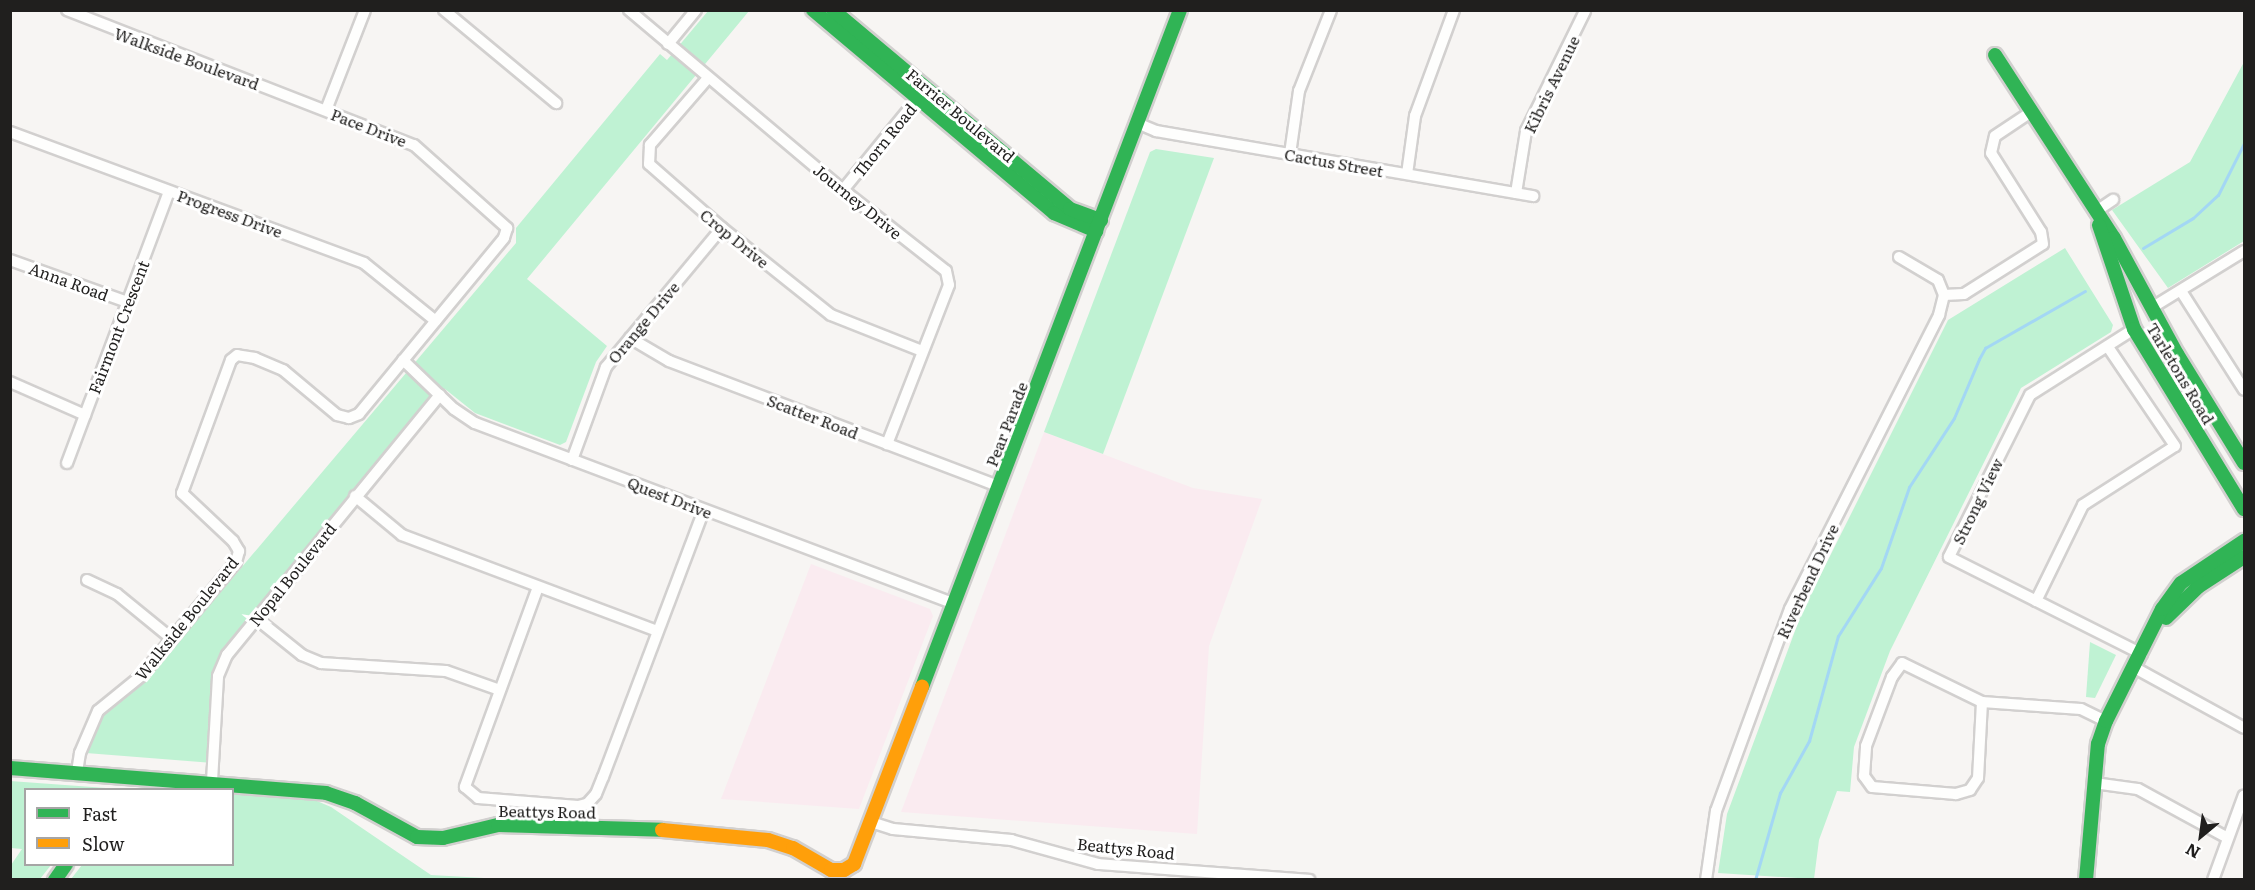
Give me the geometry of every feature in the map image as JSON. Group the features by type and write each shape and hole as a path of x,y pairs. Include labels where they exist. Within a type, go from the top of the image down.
{"street":[{"name":"Walkside Boulevard","path":"67,10 275,91"},
{"path":"326,110 365,10"},
{"path":"444,10 556,103"},
{"name":"Journey Drive","path":"629,10 950,278 887,444"},
{"path":"668,44 696,10"},
{"name":"Farrier Boulevard","path":"813,10 1070,209 1099,225"},
{"name":"Farrier Boulevard","path":"832,10 920,95"},
{"name":"Pear Parade","path":"861,849 1180,10"},
{"path":"1290,154 1299,91 1331,10"},
{"path":"1407,174 1415,116 1454,10"},
{"name":"Kibris Avenue","path":"1516,193 1526,131 1586,11"},
{"name":"Tarletons Road","path":"1995,55 2153,307 2244,463"},
{"name":"Crop Drive","path":"708,78 651,145 647,157 654,169 722,228 831,315 922,351"},
{"name":"Pace Drive","path":"275,91 414,145 507,228"},
{"name":"Thorn Road","path":"843,190 920,95"},
{"path":"1899,257 1938,280 1944,296 1964,294 2043,244 2041,232 1991,153 1995,136 2031,112"},
{"name":"Cactus Street","path":"1137,123 1156,130 1533,196"},
{"name":"Progress Drive","path":"10,132 364,263 435,321"},
{"name":"Fairmont Crescent","path":"67,463 170,191"},
{"path":"2095,212 2113,200"},
{"name":"Tarletons Road","path":"2095,212 2134,329 2244,509"},
{"name":"Walkside Boulevard","path":"77,772 80,753 98,711 141,676 236,562 239,551 182,492 231,360 237,355 249,355 283,370 337,415 349,418 359,414 504,238 507,228"},
{"name":"Orange Drive","path":"572,460 602,374 722,228"},
{"path":"2153,307 2244,251"},
{"name":"Anna Road","path":"10,260 127,302"},
{"path":"2181,291 2244,390"},
{"name":"Riverbend Drive","path":"1706,879 1716,810 1790,609 1939,315 1944,296"},
{"name":"Strong View","path":"2134,329 2030,395 1949,557 2142,654"},
{"name":"Scatter Road","path":"630,338 669,361 999,487"},
{"path":"2036,601 2083,505 2175,446 2108,347"},
{"name":"Quest Drive","path":"403,360 454,410 475,423 955,604"},
{"path":"10,382 85,415"},
{"name":"Nopal Boulevard","path":"212,781 221,664 355,496 440,395"},
{"path":"355,496 402,535 658,631"},
{"path":"538,587 465,787 469,793 478,798 587,804 603,777 704,510"},
{"path":"2086,879 2098,744 2106,722 2142,654 2162,609 2181,583 2244,541"},
{"path":"2150,637 2198,586 2244,556"},
{"path":"87,580 117,594 172,639"},
{"path":"257,619 302,655 321,663 446,671 500,690"},
{"path":"1982,702 1978,778 1970,790 1956,794 1872,787 1864,776 1866,746 1892,677 1902,663 1982,702 2081,709 2106,722"},
{"path":"2135,668 2244,728"},
{"name":"Beattys Road","path":"10,768 77,772 134,781 212,781 326,793 355,803 417,837 443,837 498,825 678,831 768,840 793,848 831,870 844,870 854,864 861,849"},
{"path":"2094,783 2138,789 2228,838"},
{"path":"2213,879 2244,795"},
{"name":"Beattys Road","path":"871,822 893,828 1011,840 1098,864 1309,879"},
{"path":"55,879 65,866"}],"shaded area":[{"path":"1044,432 1193,488 1262,499 1209,646 1197,834 901,812"},
{"path":"811,564 930,609 933,616 859,809 721,799"}],"green space":[{"path":"708,11 749,11 527,279 607,346 596,362 566,442 560,445 475,413 445,389 221,664 213,763 86,753 103,715 148,678 516,243 516,228 660,54 667,60"},
{"path":"2244,62 2244,241 2168,288 2112,210 2190,162"},
{"path":"1156,149 1214,158 1103,454 1044,432 1150,152"},
{"path":"2065,248 2113,325 2111,332 2021,388 1890,651 1854,747 1850,792 1837,791 1819,840 1814,879 1718,873 1727,814 1802,612 1948,320"},
{"path":"2090,642 2116,655 2095,698 2086,697"},
{"path":"10,781 101,788 24,788 24,866 50,866 40,879 11,879 11,865 22,849 11,848"},
{"path":"234,794 317,801 331,807 431,875 502,879 71,879 81,866 234,866"}],"waterway":[{"path":"2143,248 2193,218 2218,195 2244,143"},
{"path":"1755,880 1780,793 1809,741 1838,636 1881,568 1909,487 1954,418 1985,348 2085,291"}],"traffic: fast":[{"path":"813,10 1054,213 1096,231"},
{"path":"833,10 1070,209 1101,220"},
{"path":"922,687 1180,10"},
{"path":"1995,55 2114,238 2177,354 2244,463"},
{"path":"2099,225 2134,329 2244,509"},
{"path":"2086,880 2098,744 2106,721 2162,609 2181,583 2244,541"},
{"path":"2166,618 2198,587 2244,557"},
{"path":"10,768 326,793 355,803 417,837 443,838 498,825 662,830"},
{"path":"55,880 65,866"}],"traffic: slow":[{"path":"662,830 768,840 793,848 831,870 844,870 854,864 922,687"}]}
